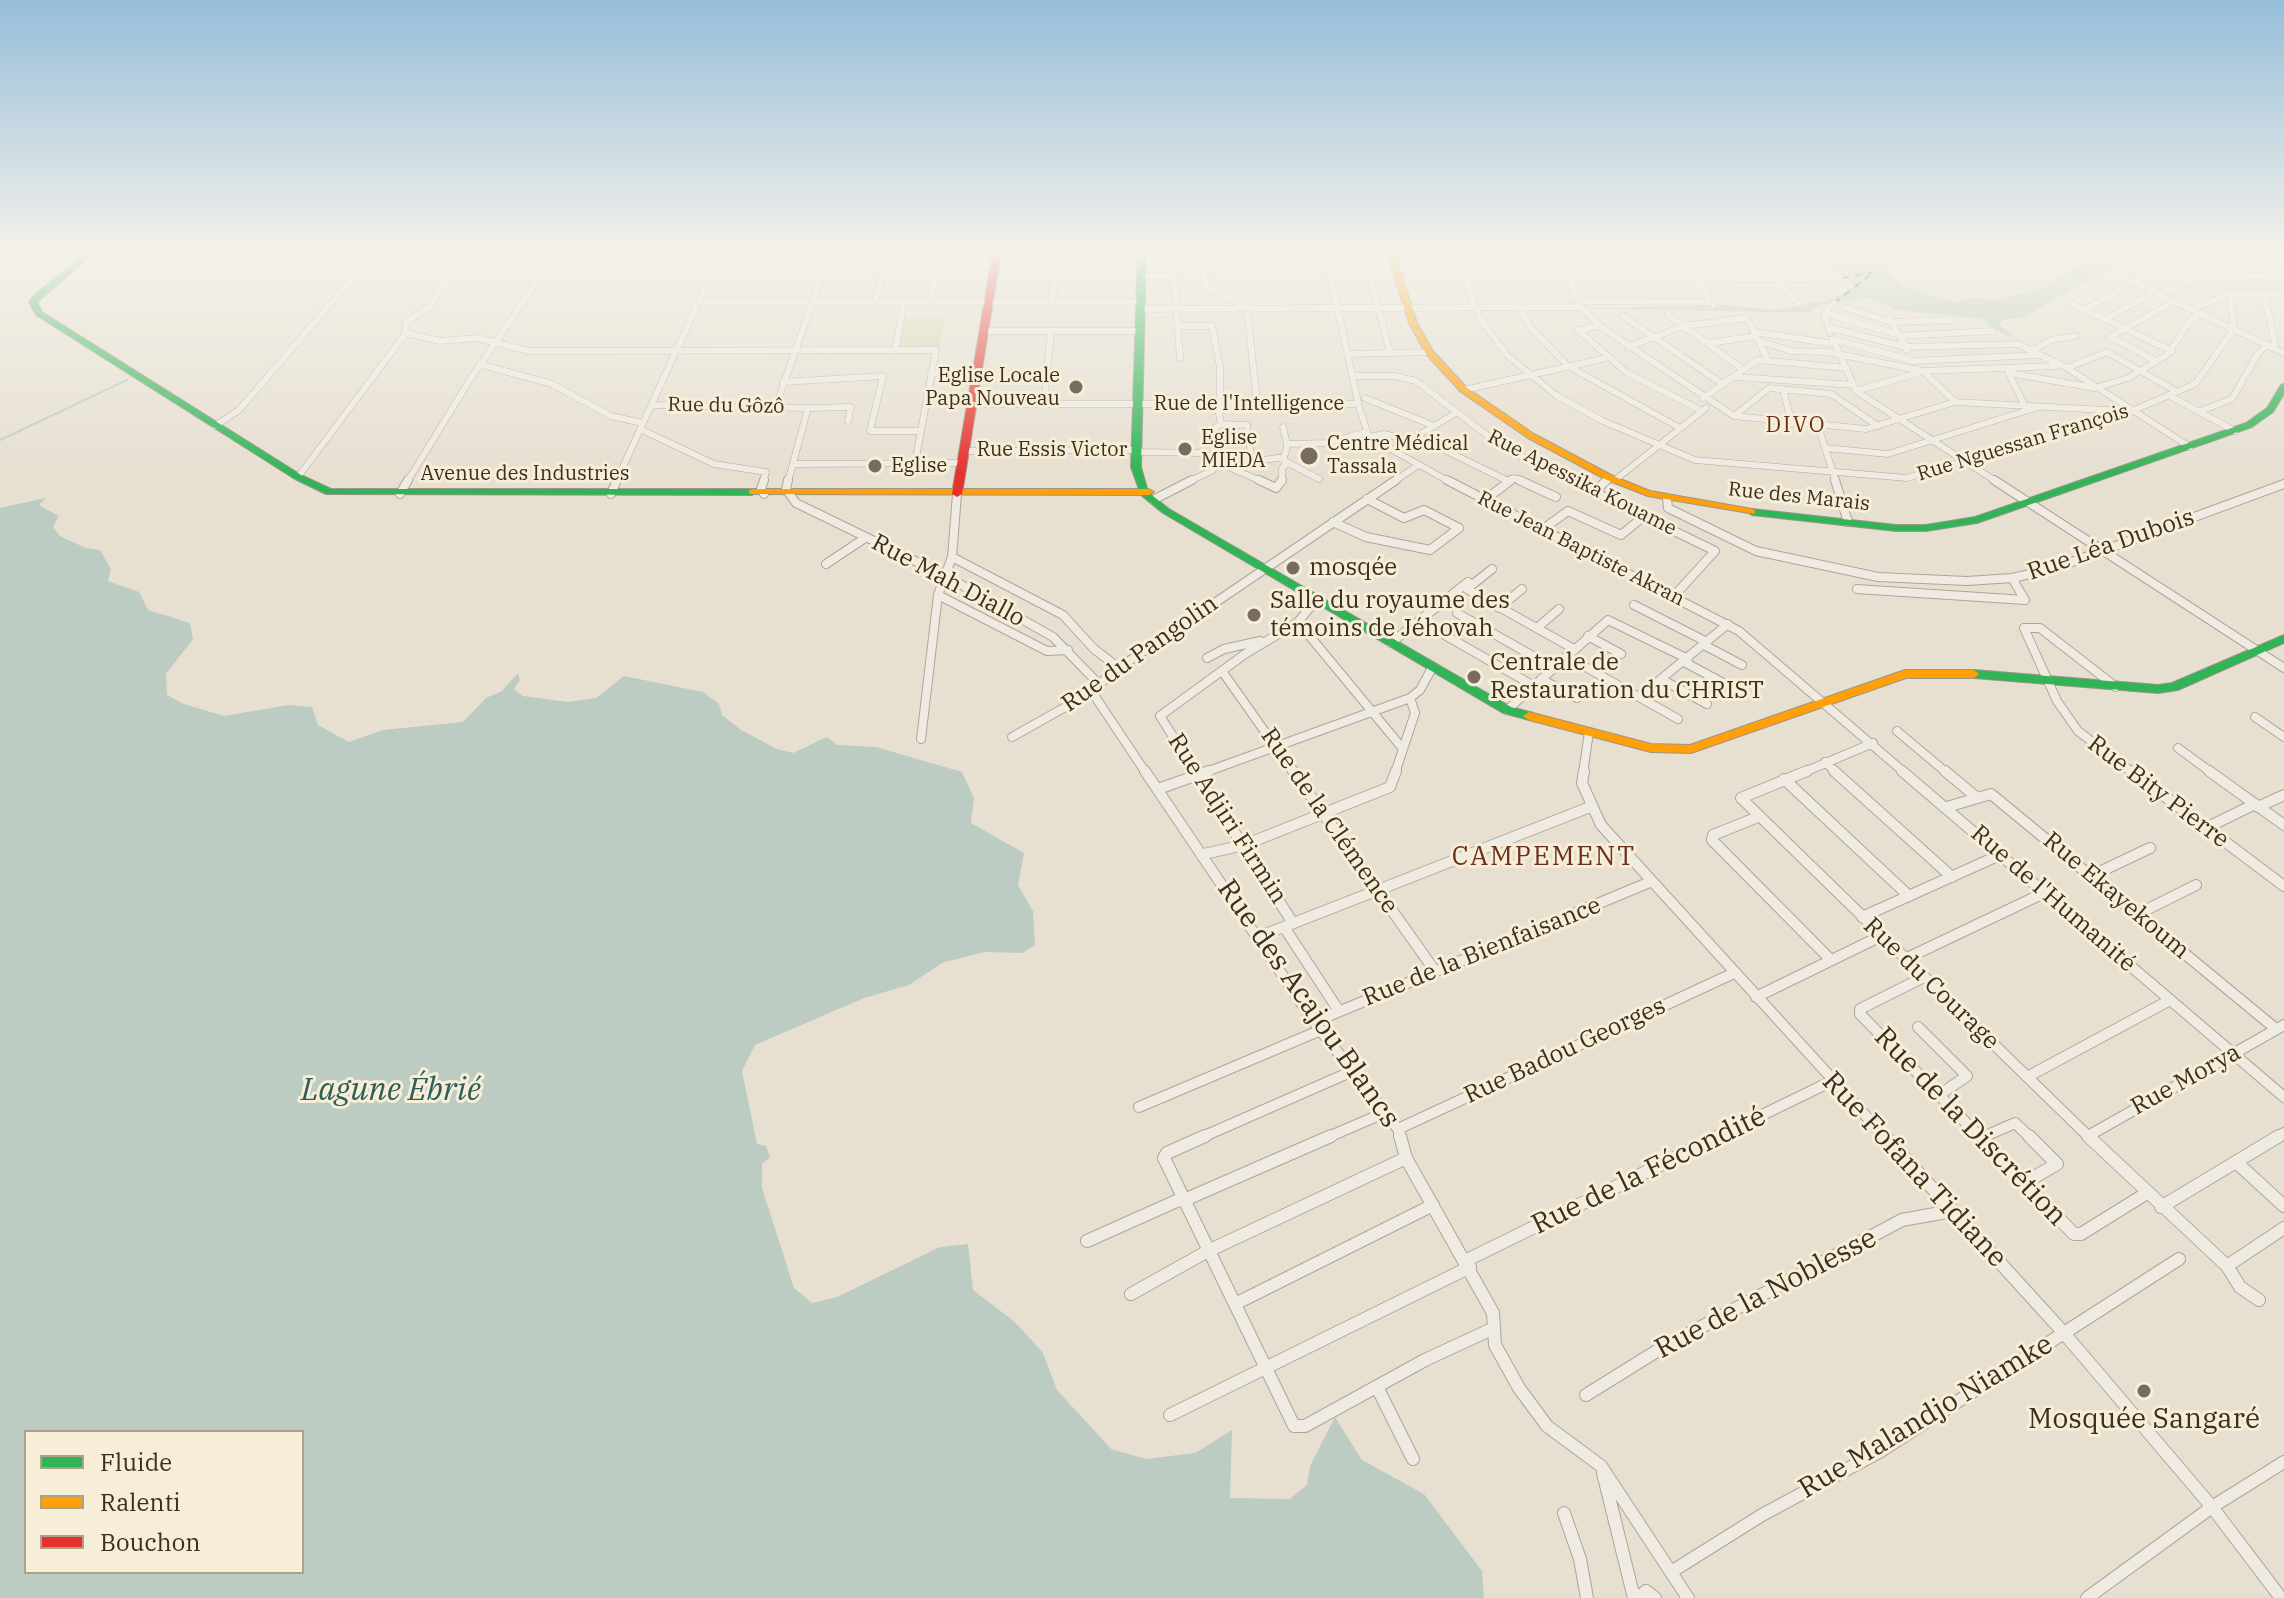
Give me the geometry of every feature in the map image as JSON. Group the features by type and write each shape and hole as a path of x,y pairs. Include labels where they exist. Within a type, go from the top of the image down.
{"street":[{"name":"Avenue des Industries","path":"62,326 215,426 298,477 329,492 1153,496"},
{"path":"215,426 239,410 312,326"},
{"path":"298,477 406,333 406,326"},
{"path":"400,494 510,326"},
{"path":"611,494 687,326"},
{"path":"776,406 803,326"},
{"path":"895,351 900,326"},
{"path":"921,739 938,595 952,557 957,494 984,326"},
{"path":"1141,326 1139,452 1153,496 1187,521 1507,710 1651,748 1691,749 1882,679 1917,672 2119,689 2174,687 2284,639"},
{"path":"1180,358 1179,326 1212,326 1220,367 1218,403 1221,424"},
{"path":"1249,326 1257,403"},
{"path":"1341,326 1368,434"},
{"path":"1382,326 1390,352"},
{"name":"Rue des Marais","path":"1417,326 1429,352 1464,390 1531,436 1613,479 1667,498 1715,508 1926,528 1977,520 2029,504 2235,431 2265,416 2284,387"},
{"name":"Rue Nguessan François","path":"1484,326 1527,374 1557,396 1656,446 1695,460 1913,478 1962,460 2130,412 2168,395 2203,377 2234,329"},
{"path":"1530,326 1568,366 1680,428"},
{"path":"1702,411 1646,384 1606,358 1578,330 1600,326 1734,416 1818,426 1878,426 1955,402 2130,412"},
{"path":"1637,326 1721,383"},
{"path":"1684,326 1744,370"},
{"path":"1628,347 1687,326"},
{"path":"1751,326 1768,360"},
{"path":"1867,326 1899,335 1993,331"},
{"path":"1893,326 1913,361 1955,402"},
{"path":"2120,326 2172,351"},
{"path":"2133,326 2110,337 2156,361"},
{"path":"2008,371 2095,388 2141,372 2172,351 2187,326"},
{"path":"2227,326 2284,353"},
{"path":"2200,411 2232,399 2257,355 2275,344 2271,326"},
{"path":"1828,327 1855,388 2284,668"},
{"path":"1828,327 1905,347 2012,343 2057,366"},
{"path":"983,331 1141,331"},
{"path":"1044,403 1051,331"},
{"path":"406,333 440,341 465,337 529,351 936,350 915,463"},
{"path":"1757,336 1791,351 1841,355 1923,371 2067,368 2130,412 2190,447"},
{"path":"1708,343 1757,336 1834,342 1913,361 2038,355"},
{"path":"2038,355 2035,349 2051,340 2076,336"},
{"path":"1348,354 1429,352"},
{"path":"2067,368 2107,352 2176,391"},
{"path":"1464,390 1606,358"},
{"path":"1703,398 1757,360 1847,368"},
{"path":"482,365 552,384 611,416 641,426 714,464 766,472 761,489 764,494"},
{"path":"1736,377 1855,388 1923,371"},
{"path":"2008,371 2024,404"},
{"path":"931,373 977,373"},
{"path":"783,382 883,376 870,431 921,431"},
{"name":"Rue Apessika Kouame","path":"1353,376 1395,376 1416,381 1504,448 1715,551 1674,596"},
{"path":"1734,416 1766,389 1783,389 1831,394 1878,426"},
{"path":"1783,389 1792,424"},
{"path":"2168,395 2235,431"},
{"path":"1362,401 1434,426"},
{"name":"Rue de l'Intelligence","path":"971,404 1362,401"},
{"path":"1593,493 1712,404"},
{"name":"Rue du Gôzô","path":"652,405 808,408 787,493"},
{"path":"1825,448 1888,454 2044,405"},
{"path":"808,408 851,407 848,421"},
{"path":"1287,444 1328,443 1368,434 1384,434 1408,441 1456,413"},
{"path":"1217,444 1215,428 1221,424 1247,425 1252,461"},
{"path":"1818,426 1848,522"},
{"path":"1224,465 1276,488 1282,483 1287,444 1283,427"},
{"name":"Rue Jean Baptiste Akran","path":"1368,434 1417,466 1728,624 1823,700"},
{"path":"1418,437 1508,481"},
{"name":"Rue Essis Victor","path":"795,464 915,463 963,457 1139,452 1208,454 1214,458 1214,467"},
{"path":"1153,496 1214,467 1252,461 1284,461 1319,479"},
{"name":"Rue du Pangolin","path":"1012,737 1095,688 1119,668 1417,466"},
{"path":"1485,500 1508,481 1517,479 1556,497"},
{"name":"Rue Léa Dubois","path":"1667,498 1668,508 1720,535 1756,551 1793,560 1914,580 2012,578 2053,569 2284,484"},
{"name":"Rue Mah Diallo","path":"787,493 796,503 946,576 1053,637 1068,650 1095,688"},
{"path":"1333,522 1366,537 1430,550 1459,528 1424,510 1404,518 1367,499"},
{"path":"1543,529 1566,510 1621,535 1643,517"},
{"path":"826,564 865,538"},
{"path":"952,557 1063,615 1094,649 1119,668"},
{"path":"1391,643 1492,566 1467,589 1574,649"},
{"path":"1857,589 2025,600 2012,578"},
{"path":"1499,608 1522,589"},
{"path":"938,595 1042,648 1068,650"},
{"path":"1222,671 1298,622 1317,599"},
{"path":"1634,605 1742,665"},
{"path":"1537,628 1559,609"},
{"path":"1457,613 1554,668"},
{"path":"1507,710 1608,620 1615,621 1742,693"},
{"path":"1298,622 1403,749"},
{"path":"1639,697 1728,624"},
{"name":"Rue Bity Pierre","path":"2119,689 2040,628 2024,629 2049,682 2078,731 2284,886"},
{"path":"1434,629 1537,683 1577,698"},
{"path":"1588,636 1621,654"},
{"path":"1207,658 1224,649 1271,639"},
{"path":"1566,656 1678,719"},
{"path":"1158,789 1410,698 1420,690 1432,668"},
{"name":"Rue Adjiri Firmin","path":"1222,671 1160,716 1244,845 1339,1011"},
{"name":"Rue de la Clémence","path":"1222,671 1435,971"},
{"path":"1661,679 1707,704"},
{"name":"Rue des Acajou Blancs","path":"1095,688 1158,789 1318,1026 1398,1129 1406,1158 1493,1313 1495,1345 1519,1388 1547,1426 1601,1466 1688,1598"},
{"path":"1204,854 1244,845 1390,787 1415,713 1410,698"},
{"name":"Rue de l'Humanité","path":"1823,700 2284,1097"},
{"path":"2255,717 2284,737"},
{"name":"Rue Ekayekoum","path":"1897,731 1975,796 1991,794 2280,1027"},
{"name":"Rue Fofana Tidiane","path":"1589,732 1582,783 1590,807 1601,825 2063,1332 2212,1507 2281,1598"},
{"path":"1831,960 1712,840 1713,835 1758,817 1743,802 1743,795 1873,743"},
{"path":"2178,748 2284,825"},
{"path":"1825,762 1952,877"},
{"path":"1784,779 1909,896"},
{"path":"2206,828 2284,795"},
{"path":"1947,807 1975,796"},
{"path":"1258,937 1590,807"},
{"name":"Rue du Courage","path":"1758,817 2161,1207 2227,1266 2240,1287 2259,1300"},
{"path":"2091,876 2150,848"},
{"path":"1862,917 2002,854"},
{"name":"Rue de la Bienfaisance","path":"1139,1107 1318,1026 1339,1011 1650,882"},
{"path":"2138,914 2196,885"},
{"path":"1905,959 2046,892"},
{"path":"1756,997 1881,936"},
{"name":"Rue Badou Georges","path":"1398,1129 1734,973"},
{"name":"Rue de la Discrétion","path":"1924,977 1859,1011 2024,1183 2079,1235 2147,1193"},
{"path":"2027,1077 2170,1000"},
{"path":"1918,1027 1967,1076 1939,1095"},
{"name":"Rue Morya","path":"2088,1136 2280,1027"},
{"path":"1355,1070 1167,1153 1164,1161 1266,1365 1291,1422 1294,1426 1305,1426 1492,1329"},
{"name":"Rue de la Fécondité","path":"1170,1415 1832,1081"},
{"path":"1087,1241 1384,1113"},
{"path":"1981,1138 2015,1123 2057,1164 2024,1183"},
{"path":"2161,1207 2284,1133"},
{"path":"1131,1294 1208,1251 1406,1158"},
{"path":"2236,1162 2284,1206"},
{"path":"1235,1304 1433,1205"},
{"name":"Rue de la Noblesse","path":"1586,1395 1660,1349 1902,1220 1952,1211"},
{"path":"2227,1266 2284,1228"},
{"name":"Rue Malandjo Niamke","path":"1671,1572 1762,1515 1879,1452 2179,1259"},
{"path":"1377,1387 1413,1459"},
{"path":"2087,1598 2212,1507 2284,1462"},
{"path":"1601,1466 1636,1598 1646,1591 1655,1598"},
{"path":"1564,1513 1580,1559 1587,1598"}],"green space":[{"path":"903,326 944,326 938,352 897,352"}],"water":[{"path":"2001,326 2016,340 1991,327"},
{"name":"Lagune Ébrié","path":"46,498 39,505 59,516 53,527 60,536 86,548 100,550 111,569 108,581 139,592 148,610 190,623 193,639 166,674 167,695 184,704 224,716 288,705 312,707 318,725 349,742 383,730 463,722 486,698 502,691 518,673 520,680 514,689 523,696 568,702 596,698 624,676 703,692 719,704 722,715 741,730 777,749 793,753 827,737 837,745 876,747 962,772 974,798 971,823 1024,853 1018,885 1033,911 1035,945 1022,953 984,952 942,963 909,985 864,998 755,1045 742,1071 757,1144 766,1146 770,1157 762,1164 762,1188 794,1288 812,1303 837,1297 940,1247 968,1244 973,1290 1015,1322 1043,1353 1057,1390 1111,1449 1146,1459 1195,1453 1232,1430 1230,1498 1290,1499 1307,1485 1310,1466 1335,1417 1362,1460 1424,1494 1482,1571 1484,1598 0,1598 0,508"}],"waterway":[{"path":"0,440 127,380"}],"traffic: fast":[{"path":"59,326 298,477 329,492 752,492"},
{"path":"1140,326 1136,467 1144,493 1166,511 1507,710 1529,716"},
{"path":"1752,512 1896,528 1926,528 1977,520 2249,425 2270,410 2284,387"},
{"path":"1974,674 2158,689 2174,687 2284,639"}],"traffic: slow":[{"path":"1414,326 1429,352 1464,390 1531,436 1610,478 1648,493 1752,512"},
{"path":"752,492 1149,492"},
{"path":"1529,716 1651,748 1691,749 1905,674 1974,674"}],"traffic: jam":[{"path":"957,494 985,326"}],"place":[{"name":"Eglise Locale Papa Nouveau","path":"1076,387"},
{"name":"Eglise MIEDA","path":"1185,449"},
{"name":"Centre Médical Tassala","path":"1309,456"},
{"name":"Eglise","path":"875,466"},
{"name":"mosqée","path":"1293,568"},
{"name":"Salle du royaume des témoins de Jéhovah","path":"1254,615"},
{"name":"Centrale de Restauration du CHRIST","path":"1474,677"},
{"name":"Mosquée Sangaré","path":"2144,1391"}],"district":[{"name":"DIVO","path":"1796,426"},
{"name":"CAMPEMENT","path":"1544,857"}]}
